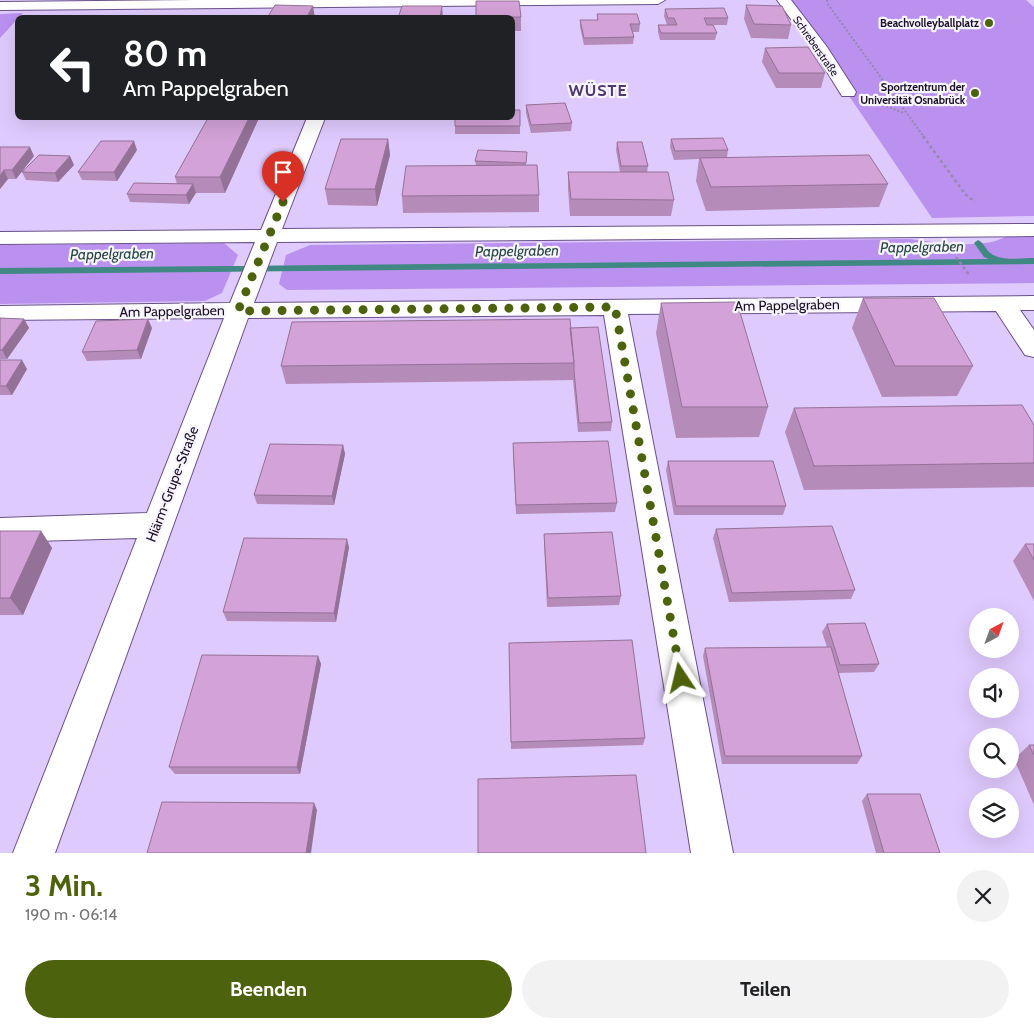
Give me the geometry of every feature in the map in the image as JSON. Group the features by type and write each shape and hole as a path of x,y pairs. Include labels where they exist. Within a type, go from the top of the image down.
{"street":[{"path":"0,6 366,1 658,0"},
{"name":"Schreberstraße","path":"784,0 821,50 848,92"},
{"path":"359,15 366,1"},
{"name":"Hiärm-Grupe-Straße","path":"34,853 156,525 315,120"},
{"path":"0,238 268,240 1034,230"},
{"name":"Am Pappelgraben","path":"0,313 244,298 615,307 1034,303"},
{"path":"1003,303 1034,349"},
{"path":"615,307 712,853"},
{"path":"0,530 156,525"}],"path":[{"path":"827,0 827,3 965,194 1007,230"},
{"path":"952,251 976,284"}],"shaded area":[{"path":"784,0 1026,0 1034,7 1034,216 932,218"},
{"path":"23,13 15,15 15,22 0,38 0,14"},
{"path":"1005,237 1034,237 1034,283 287,290 279,284 286,255 310,245 910,239 971,244 995,241"},
{"path":"224,243 238,255 222,293 205,301 0,304 0,245"}],"building":[{"path":"476,1 519,1 521,17 515,17 515,15 476,15"},
{"path":"275,5 313,6 308,15 269,15"},
{"path":"746,5 782,6 791,25 754,24"},
{"path":"402,6 442,6 440,15 399,15"},
{"path":"724,8 728,18 704,18 707,25 713,25 717,33 661,33 658,25 677,25 674,18 668,18 665,9"},
{"path":"597,14 637,14 640,24 630,24 634,37 584,38 580,20 598,20"},
{"path":"808,47 825,73 779,73 765,48"},
{"path":"565,103 572,123 531,125 526,105"},
{"path":"515,110 520,110 520,126 455,126 455,120 515,120"},
{"path":"207,120 248,120 220,177 175,177"},
{"path":"723,138 728,150 675,151 671,139"},
{"path":"341,139 388,139 375,189 325,189"},
{"path":"101,141 134,141 114,172 78,172"},
{"path":"617,142 642,142 648,166 621,166"},
{"path":"0,147 30,147 12,170 4,170 0,176"},
{"path":"478,150 527,152 526,163 475,161"},
{"path":"39,155 70,156 55,173 22,172"},
{"path":"869,155 888,184 711,187 700,158"},
{"path":"537,165 539,195 402,196 406,166"},
{"path":"568,172 668,172 674,200 571,199"},
{"path":"134,183 193,184 186,195 127,194"},
{"path":"863,298 934,298 973,366 895,366"},
{"path":"737,302 768,407 682,407 661,303"},
{"path":"0,318 24,319 2,350 0,350"},
{"path":"148,319 137,350 82,352 96,321"},
{"path":"570,319 574,363 281,366 292,322"},
{"path":"598,327 612,422 579,423 570,328"},
{"path":"0,360 22,360 6,386 0,386"},
{"path":"1022,405 1034,425 1034,463 814,466 794,408"},
{"path":"608,441 617,503 516,505 513,443"},
{"path":"270,444 343,445 332,496 254,495"},
{"path":"668,461 773,461 786,506 676,506"},
{"path":"832,526 855,590 732,593 716,529"},
{"path":"0,531 41,531 10,598 0,598"},
{"path":"612,532 621,596 548,598 544,534"},
{"path":"244,538 347,539 334,613 223,612"},
{"path":"1025,544 1034,544 1034,560"},
{"path":"865,623 879,664 840,665 827,624"},
{"path":"632,640 645,738 511,742 509,643"},
{"path":"831,647 862,756 725,756 705,648"},
{"path":"202,655 318,656 297,767 169,767"},
{"path":"1029,745 1034,745 1034,755"},
{"path":"636,775 646,853 478,853 478,779"},
{"path":"867,794 920,794 940,853 884,853"},
{"path":"162,802 314,803 306,853 147,853"}],"waterway":[{"path":"978,243 987,255 999,259"},
{"name":"Pappelgraben","path":"0,271 1034,261"}],"place":[{"name":"Beachvolleyballplatz","path":"989,23"},
{"name":"Sportzentrum der Universität Osnabrück","path":"975,93"}],"district":[{"name":"WÜSTE","path":"598,90"}],"route":[{"path":"283,202 238,311 615,307 681,678"}]}
